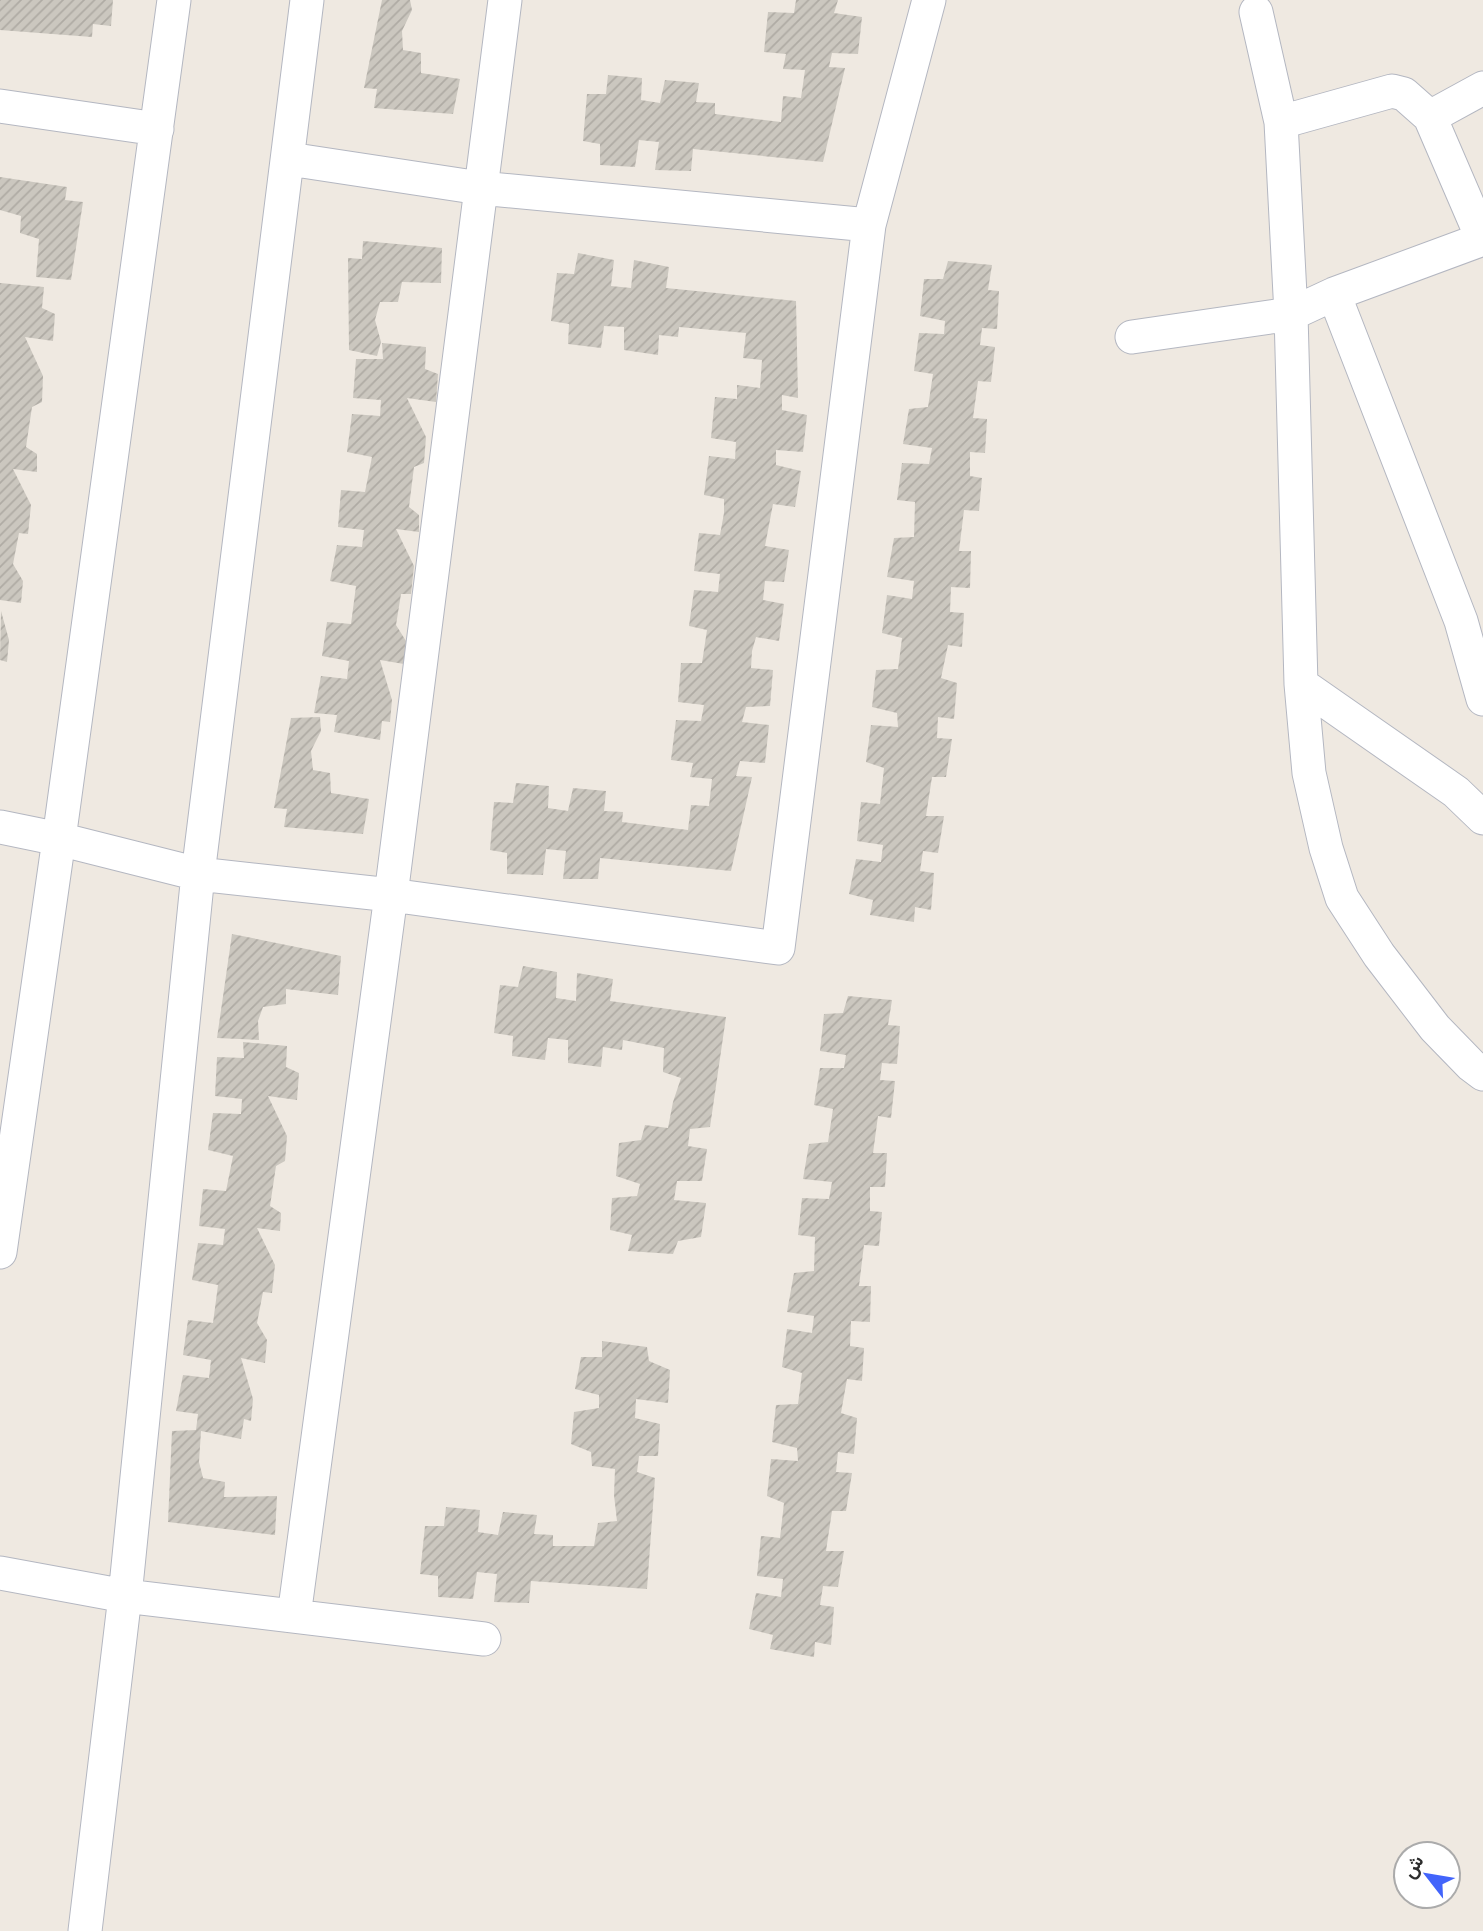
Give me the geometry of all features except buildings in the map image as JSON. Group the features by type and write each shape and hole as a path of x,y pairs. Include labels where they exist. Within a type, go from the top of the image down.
{"street":[{"path":"0,1252 174,0"},
{"path":"85,1931 125,1596 198,874 307,0"},
{"path":"294,1616 391,895 505,0"},
{"path":"0,827 198,874 391,895 778,948 869,225 929,0"},
{"path":"1256,12 1281,122 1291,314 1301,684 1309,773 1326,848 1342,898 1379,955 1435,1028 1483,1074"},
{"path":"1430,117 1483,88"},
{"path":"1132,337 1291,314 1334,294 1483,240 1430,117 1404,94 1392,91 1281,122"},
{"path":"0,106 156,129"},
{"path":"289,159 480,188 869,225"},
{"path":"1334,294 1461,621 1483,699"},
{"path":"1301,684 1456,792 1483,818"},
{"path":"0,1573 125,1596 484,1639"}]}
